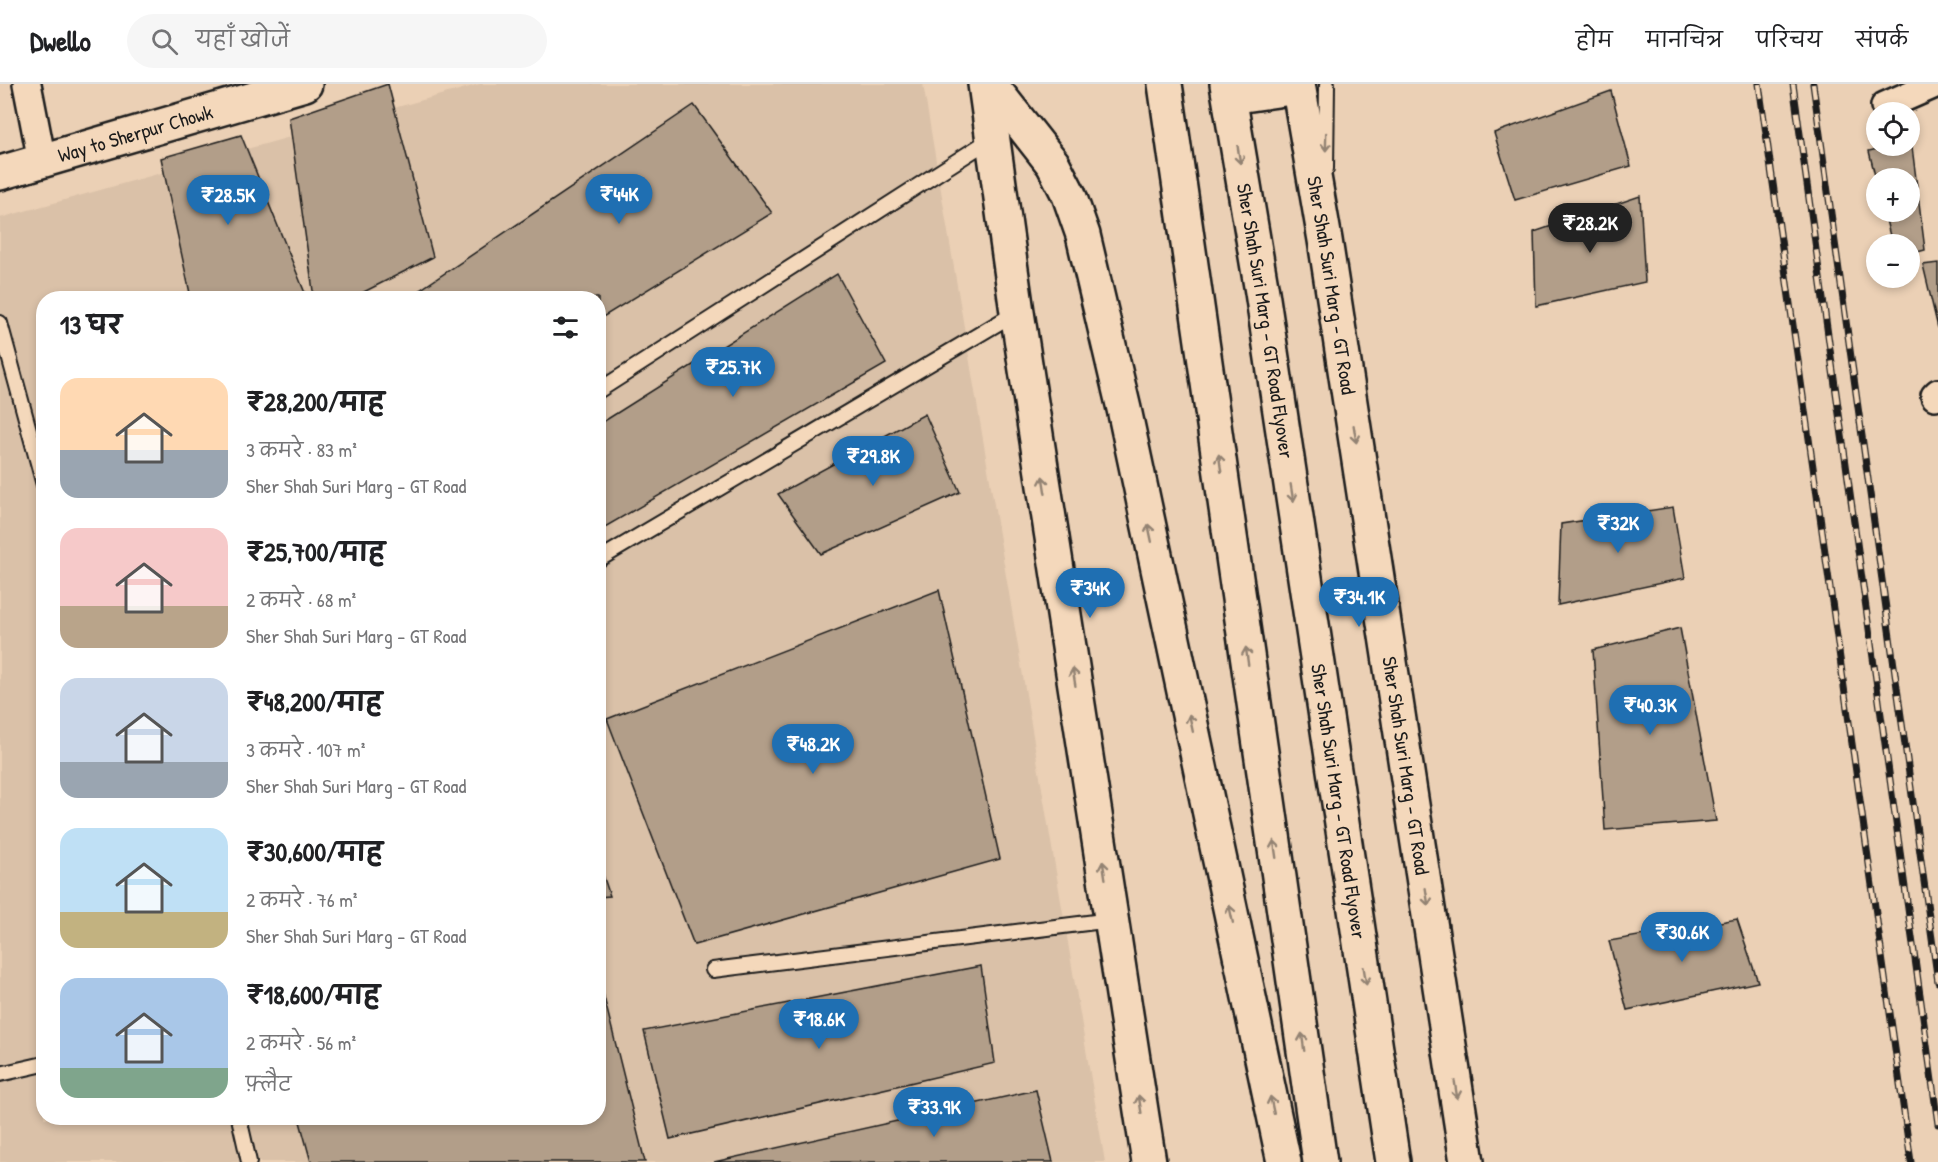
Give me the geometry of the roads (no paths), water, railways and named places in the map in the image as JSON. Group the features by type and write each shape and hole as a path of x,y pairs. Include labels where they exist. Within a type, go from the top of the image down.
{"main road":[{"path":"985,84 1017,312 1149,1162"},
{"path":"990,84 1053,164 1069,195 1083,236 1124,409 1284,1162"},
{"path":"1165,84 1320,1162"},
{"name":"Way to Sherpur Chowk","path":"0,173 300,85"},
{"path":"1229,91 1308,85"},
{"name":"Sher Shah Suri Marg - GT Road","path":"1308,85 1325,240 1467,1162"},
{"name":"Sher Shah Suri Marg - GT Road Flyover","path":"1229,91 1264,303 1393,1162"}],"street":[{"path":"27,84 42,161"},
{"path":"1894,102 1935,84"}],"lane":[{"path":"606,386 993,138"},
{"path":"606,555 1017,312"},
{"path":"0,323 36,456"},
{"path":"713,970 1111,920"},
{"path":"0,1074 36,1066"},
{"path":"241,1125 249,1162"}],"railway":[{"path":"1759,84 1911,1162"},
{"path":"1793,84 1938,1124"},
{"path":"1813,84 1938,982"}]}
